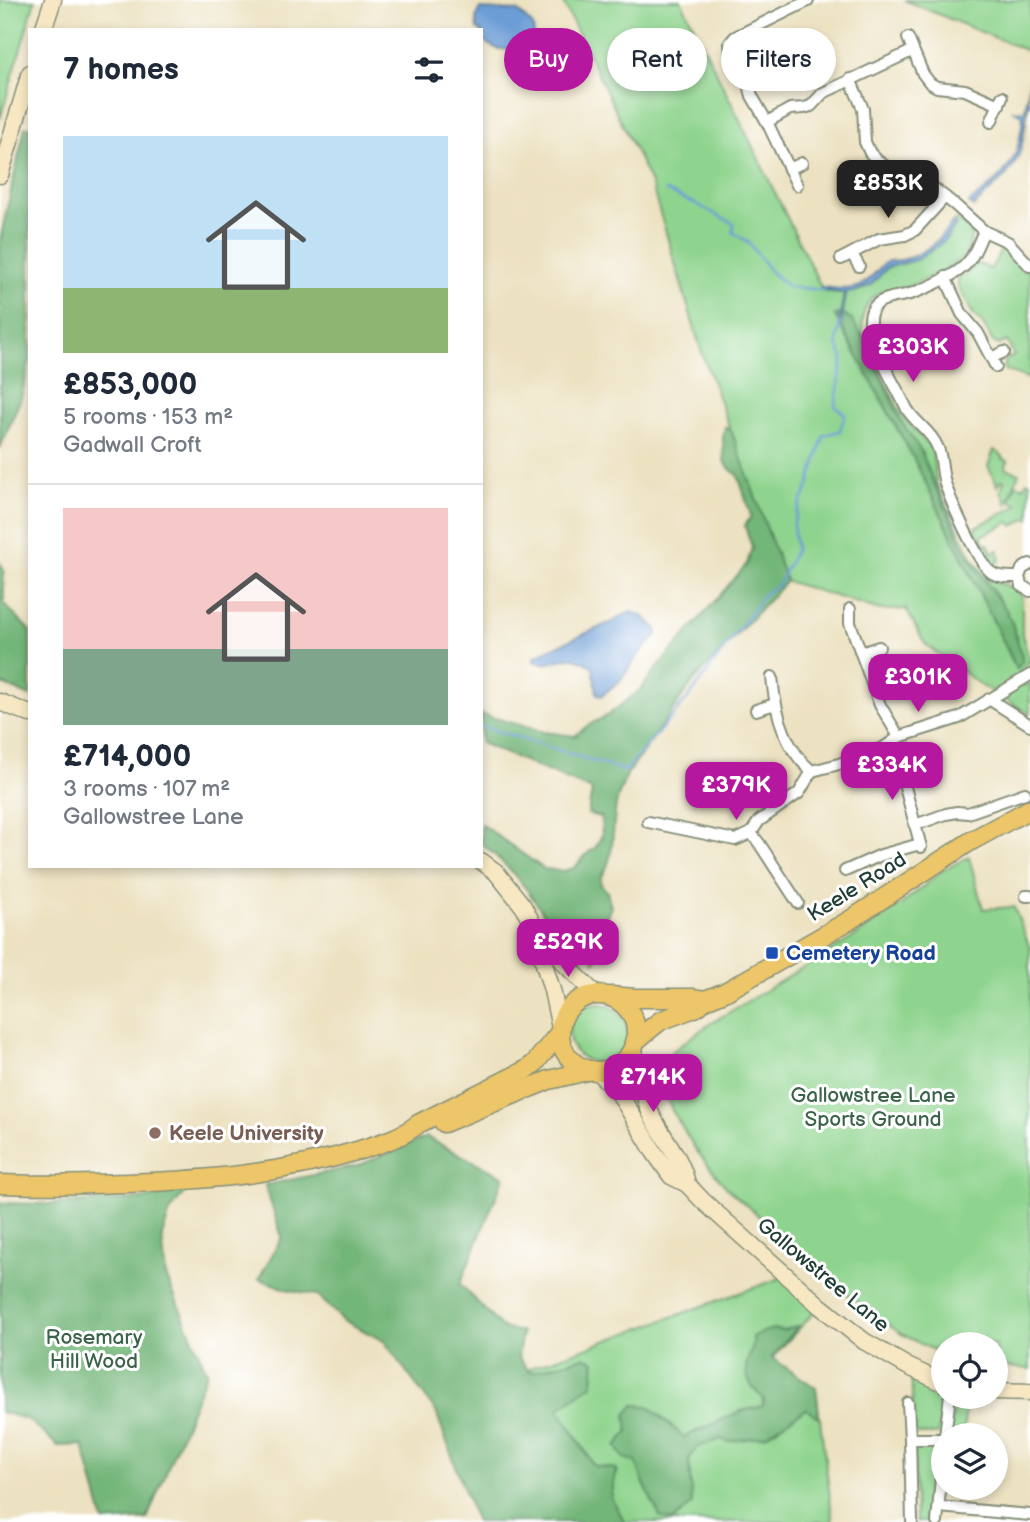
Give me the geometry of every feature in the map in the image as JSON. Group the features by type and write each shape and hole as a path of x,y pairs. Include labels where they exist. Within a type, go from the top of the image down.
{"main road":[{"name":"Keele Road","path":"634,1044 660,1021 697,1007 705,1000 724,992 850,920 1028,801"},
{"name":"Keele Road","path":"600,995 705,1000"},
{"path":"0,1184 176,1181 246,1176 341,1156 407,1133 421,1132 549,1080 606,1070 620,1064 634,1044 635,1025 629,1012 618,1001 600,995 582,999 569,1007 560,1030 535,1063 526,1070 418,1124 407,1133"},
{"path":"560,1030 561,1043 567,1056 578,1066 594,1071"}],"street":[{"path":"44,28 53,0"},
{"path":"797,185 752,96 746,73 731,55 730,43 735,37 804,3 807,18"},
{"path":"908,38 923,74 930,83 937,87 965,90 1001,101 991,122"},
{"path":"767,122 790,110 811,106 823,93 912,51"},
{"path":"850,79 863,109 865,142 870,153 888,168 926,182 984,231 1008,243 1030,265"},
{"path":"0,175 28,80"},
{"path":"789,169 802,163"},
{"path":"859,266 847,256 878,239 905,235 915,230 945,197"},
{"path":"984,231 968,263 960,270 913,293 887,298 875,307 870,318 872,337 907,409 937,445 944,481 984,565 994,574 1019,577"},
{"path":"945,277 962,314 978,333 993,362 1004,352"},
{"path":"1030,564 1022,569 1019,577 1021,585 1030,591"},
{"path":"850,609 850,623 880,705 899,737"},
{"path":"861,653 878,647"},
{"path":"648,822 735,840 751,833 759,821 799,793 812,771 839,764 883,748 899,737 959,718 1030,675"},
{"path":"772,677 775,704 784,733 802,763 812,771"},
{"path":"989,699 1030,725"},
{"path":"0,702 28,713"},
{"path":"756,710 775,704"},
{"path":"845,871 881,855 921,846 901,772 883,748"},
{"path":"915,825 946,814 968,813 1028,801"},
{"path":"751,833 799,903"},
{"path":"483,862 496,872 523,906 539,935 566,965 600,995"},
{"path":"539,935 541,954 560,1030"},
{"name":"Gallowstree Lane","path":"634,1044 652,1116 684,1170 687,1184"},
{"name":"Gallowstree Lane","path":"594,1071 620,1093 654,1152 671,1175 687,1184 703,1202 820,1306 864,1341 931,1377"},
{"path":"1008,1391 1030,1392"},
{"path":"908,1403 912,1522"},
{"path":"910,1439 931,1438"},
{"path":"937,1522 940,1500"},
{"path":"939,1507 1030,1515"}],"green space":[{"path":"0,0 35,0 0,119"},
{"path":"562,0 681,0 695,28 607,28 607,91 707,91 707,53 721,82 721,91 725,91 823,291 848,292 866,288 887,268 916,259 935,248 956,225 954,223 958,219 972,233 967,250 959,261 909,286 892,288 873,297 865,308 862,322 864,338 871,352 835,316 913,457 1016,668 1022,662 1022,657 1012,623 964,548 927,465 901,421 872,354 903,417 933,454 937,485 972,557 989,580 1012,587 1022,597 1022,635 1030,661 1018,675 1024,686 1030,683 1030,714 982,686 925,644 906,609 880,610 786,581 702,353 651,183 593,64 593,28 576,28"},
{"path":"904,0 1030,0 1030,52"},
{"path":"25,127 28,127 28,368 21,398 0,448 0,240"},
{"path":"1002,248 1030,273 1030,379 1005,370 1005,361 1014,355 1007,341 999,345 993,342 983,324 973,314 958,286 958,279 968,273 976,263 991,269"},
{"path":"844,314 851,319 862,336 901,421 921,451 964,548 1006,610 1022,657 1017,669 913,457 835,315"},
{"path":"725,427 731,430 786,581 693,682 628,773 617,801 609,862 601,877 601,884 607,892 611,907 604,922 605,940 595,962 590,941 586,943 578,962 522,884 483,845 483,825 544,869 563,871 574,868 596,847 602,835 601,817 588,814 592,790 483,744 483,715 544,732 575,736 640,690 747,564 752,547 745,526 751,516 738,475 724,461"},
{"path":"994,450 1008,461 1005,468 1019,473 1007,504 1001,491 1004,481 1001,480 998,486 988,466"},
{"path":"1027,481 1030,482 1030,519 1024,518 1013,526 1010,522 981,536 992,553 998,550 1000,560 993,566 974,528 1017,506 1018,504 1010,501 1016,484 1024,487"},
{"path":"0,563 4,570 4,604 28,629 28,695 0,683"},
{"name":"Gallowstree Lane Sports Ground","path":"969,857 983,909 1014,907 1030,948 1030,1369 1008,1367 1008,1332 931,1332 931,1349 901,1334 848,1295 726,1187 696,1150 672,1110 666,1093 665,1068 670,1053 708,1025 854,937 902,904 943,870"},
{"path":"598,1004 614,1009 622,1017 627,1033 622,1049 614,1057 598,1062 582,1057 574,1049 569,1033 574,1017 582,1009"},
{"path":"426,1137 504,1177 460,1284 502,1328 522,1332 518,1356 532,1372 583,1357 595,1361 593,1384 558,1409 594,1466 616,1469 611,1498 625,1522 476,1522 436,1412 384,1341 343,1320 317,1295 289,1290 259,1279 282,1237 265,1185 357,1166"},
{"name":"Rosemary Hill Wood","path":"187,1189 170,1212 162,1236 166,1276 207,1372 147,1519 104,1522 83,1445 58,1446 27,1419 0,1412 0,1203 48,1204 152,1198 162,1192"},
{"path":"786,1275 820,1306 772,1358 816,1388 833,1522 625,1522 611,1498 617,1469 595,1466 558,1408 593,1384 583,1357 532,1373 527,1369"},
{"path":"798,1326 772,1358 816,1388 819,1417 806,1409 765,1436 728,1442 721,1439 698,1447 689,1459 692,1504 673,1521 660,1517 636,1462 624,1458 616,1446 628,1432 626,1415 634,1405 648,1406 684,1437 741,1411 763,1406 764,1399 752,1386 746,1370 753,1336 772,1329 784,1331"},
{"path":"911,1372 931,1382 931,1409 941,1409 939,1423 931,1423 931,1434 914,1434"},
{"path":"953,1409 966,1409 964,1423 952,1423"},
{"path":"914,1443 931,1443 930,1522 916,1522"}],"water":[{"path":"480,9 518,11 533,28 504,28 504,49 486,43 483,41 483,28 477,28 476,19"},
{"path":"1030,77 1030,104 1016,161 973,207 969,203 999,177 1013,159 1023,115 1014,111 1025,110"},
{"path":"953,222 956,225 944,241 925,255 888,267 871,285 846,293 841,326 839,323 844,293 823,291 821,287 857,287 887,262 912,257 926,249"},
{"path":"632,612 644,617 657,629 657,635 638,655 621,680 601,696 597,694 593,667 583,661 567,658 549,663 534,661 534,657"}],"waterway":[{"path":"666,191 734,224 733,232 749,243 771,272 789,287 824,290"},
{"path":"483,727 625,771 689,697 765,593 778,585 796,549 793,525 808,488 824,435 840,431 845,414 835,406 843,358 837,343 840,322"}],"place":[{"name":"Cemetery Road","path":"772,953"},
{"name":"Keele University","path":"155,1133"}]}
